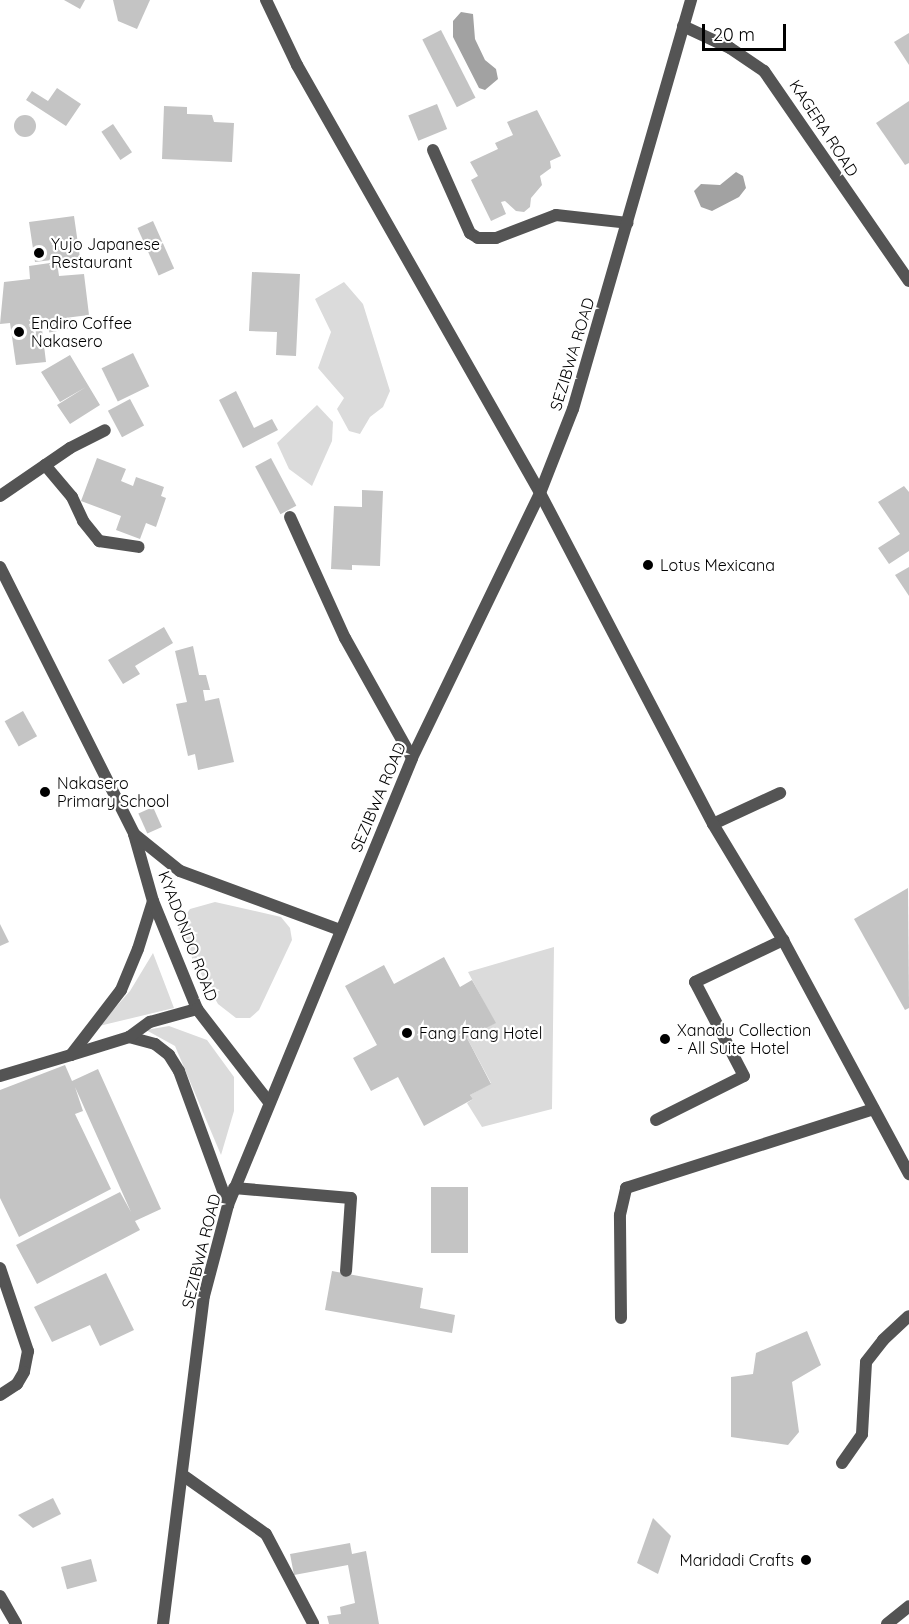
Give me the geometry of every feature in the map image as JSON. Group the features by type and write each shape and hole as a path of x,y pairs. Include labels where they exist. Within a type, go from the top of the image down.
{"street":[{"path":"266,0 297,65 540,494 713,824 783,940 909,1174"},
{"name":"SEZIBWA ROAD","path":"163,1624 184,1476 204,1296 228,1205 268,1101 412,758 540,494 573,409 691,0"},
{"name":"KAGERA ROAD","path":"684,26 730,48 764,71 909,281"},
{"path":"433,150 470,233 478,238 495,238 556,215 628,224"},
{"path":"0,496 45,465 105,430"},
{"path":"45,465 72,497 83,521 99,541 139,547"},
{"path":"290,517 345,638 412,758"},
{"name":"KYADONDO ROAD","path":"0,567 134,834 153,901 197,1009 268,1101"},
{"path":"713,824 780,793"},
{"name":"KYADONDO ROAD","path":"134,834 180,871 340,930"},
{"path":"71,1054 121,990 138,949 153,901"},
{"path":"656,1120 744,1076 695,981 783,940"},
{"path":"0,1076 129,1037 150,1022 197,1009"},
{"path":"129,1037 155,1044 169,1055 179,1071 228,1205"},
{"path":"621,1318 620,1215 627,1188 874,1109"},
{"path":"234,1188 351,1198 346,1271"},
{"path":"0,1268 28,1351 24,1372 17,1384 0,1395"},
{"path":"842,1463 862,1434 866,1362 883,1340 909,1316"},
{"path":"184,1476 266,1534 313,1623"},
{"path":"0,1596 16,1624"},
{"path":"887,1624 909,1606"}],"shaded area":[{"path":"461,12 473,14 475,39 485,60 496,69 498,79 485,90 479,88 453,37 453,21"},
{"path":"736,172 743,176 746,188 739,197 712,211 701,207 694,191 701,184 720,185"},
{"path":"344,282 363,304 390,391 383,407 370,417 360,434 349,431 337,409 344,398 318,368 331,332 315,299"},
{"path":"317,405 333,422 332,441 312,486 289,469 277,443"},
{"path":"215,902 281,917 290,928 292,940 259,1010 250,1018 236,1018 218,1004 181,938 178,926 190,909"},
{"path":"554,947 552,1109 482,1127 467,1103 473,1099 470,1095 491,1083 467,1038 495,1023 468,972"},
{"path":"153,953 174,1008 99,1026 130,991"},
{"path":"169,1026 207,1040 234,1077 234,1111 221,1155 175,1046 146,1030"}],"building":[{"path":"64,0 85,0 80,9"},
{"path":"113,0 150,0 137,29 118,21"},
{"path":"441,30 476,98 457,107 422,40"},
{"path":"909,33 909,65 894,42"},
{"path":"57,88 81,104 66,126 26,100 32,91 48,101"},
{"path":"909,101 909,163 905,165 876,123"},
{"path":"437,104 447,129 418,141 408,116"},
{"path":"164,106 187,107 187,114 212,115 214,122 234,123 232,162 162,159"},
{"path":"537,110 561,156 550,161 551,168 540,176 542,185 531,198 530,207 524,212 516,211 505,201 501,202 506,214 491,221 471,180 478,176 470,162 498,149 495,143 513,135 507,122"},
{"path":"21,115 29,115 36,122 36,130 29,137 21,137 14,130 14,122"},
{"path":"113,124 132,152 120,160 101,132"},
{"path":"74,216 81,265 61,267 60,259 35,262 29,222"},
{"path":"153,221 174,269 159,275 137,228"},
{"path":"57,262 59,276 84,274 89,315 41,321 46,362 16,365 10,323 0,324 4,282 30,279 29,266"},
{"path":"252,272 300,274 296,356 276,355 277,332 249,331"},
{"path":"72,318 74,328 49,333 47,323"},
{"path":"133,353 149,386 118,402 102,368"},
{"path":"70,355 100,405 70,424 57,405 86,387 60,402 41,372"},
{"path":"236,391 254,428 272,419 278,430 243,448 219,400"},
{"path":"130,399 144,425 122,437 108,411"},
{"path":"97,458 126,469 121,481 133,486 136,477 164,487 161,496 166,498 156,527 146,523 140,539 116,530 121,516 81,501"},
{"path":"271,458 296,506 280,514 255,466"},
{"path":"904,486 909,492 909,551 889,564 878,548 900,534 878,502"},
{"path":"362,490 383,491 380,566 352,565 352,570 331,569 334,506 362,507"},
{"path":"909,567 909,596 895,575"},
{"path":"164,627 173,643 135,666 140,674 123,684 108,660"},
{"path":"193,646 199,675 206,675 210,690 203,690 205,701 219,698 234,762 198,770 195,754 188,756 176,704 187,702 175,651"},
{"path":"23,711 37,736 19,747 5,721"},
{"path":"153,807 162,827 147,834 138,814"},
{"path":"908,888 909,1008 905,1010 854,919"},
{"path":"0,924 9,942 0,946"},
{"path":"444,957 460,987 472,980 496,1023 467,1038 491,1084 470,1095 473,1099 424,1126 398,1077 371,1091 353,1058 377,1045 345,986 384,965 394,984"},
{"path":"65,1065 72,1081 98,1069 161,1209 135,1221 140,1230 37,1284 16,1245 120,1192 131,1212 75,1087 83,1111 75,1114 111,1189 19,1237 0,1198 0,1090"},
{"path":"431,1187 468,1187 468,1253 431,1253"},
{"path":"332,1271 423,1288 420,1308 455,1315 452,1333 325,1310"},
{"path":"106,1273 134,1330 100,1346 90,1325 52,1342 34,1307"},
{"path":"807,1331 821,1365 792,1382 799,1432 788,1445 731,1437 731,1377 753,1374 756,1353"},
{"path":"53,1498 61,1514 33,1528 18,1515"},
{"path":"653,1518 671,1536 658,1574 637,1563"},
{"path":"350,1543 352,1554 366,1551 379,1624 329,1624 327,1616 341,1614 340,1607 355,1603 348,1565 294,1575 290,1554"},
{"path":"91,1559 97,1581 67,1589 61,1567"}],"place":[{"name":"Yujo Japanese Restaurant","path":"39,253"},
{"name":"Endiro Coffee Nakasero","path":"19,332"},
{"name":"Lotus Mexicana","path":"648,565"},
{"name":"Nakasero Primary School","path":"45,792"},
{"name":"Fang Fang Hotel","path":"407,1033"},
{"name":"Xanadu Collection - All Suite Hotel","path":"665,1039"},
{"name":"Maridadi Crafts","path":"806,1560"}]}
